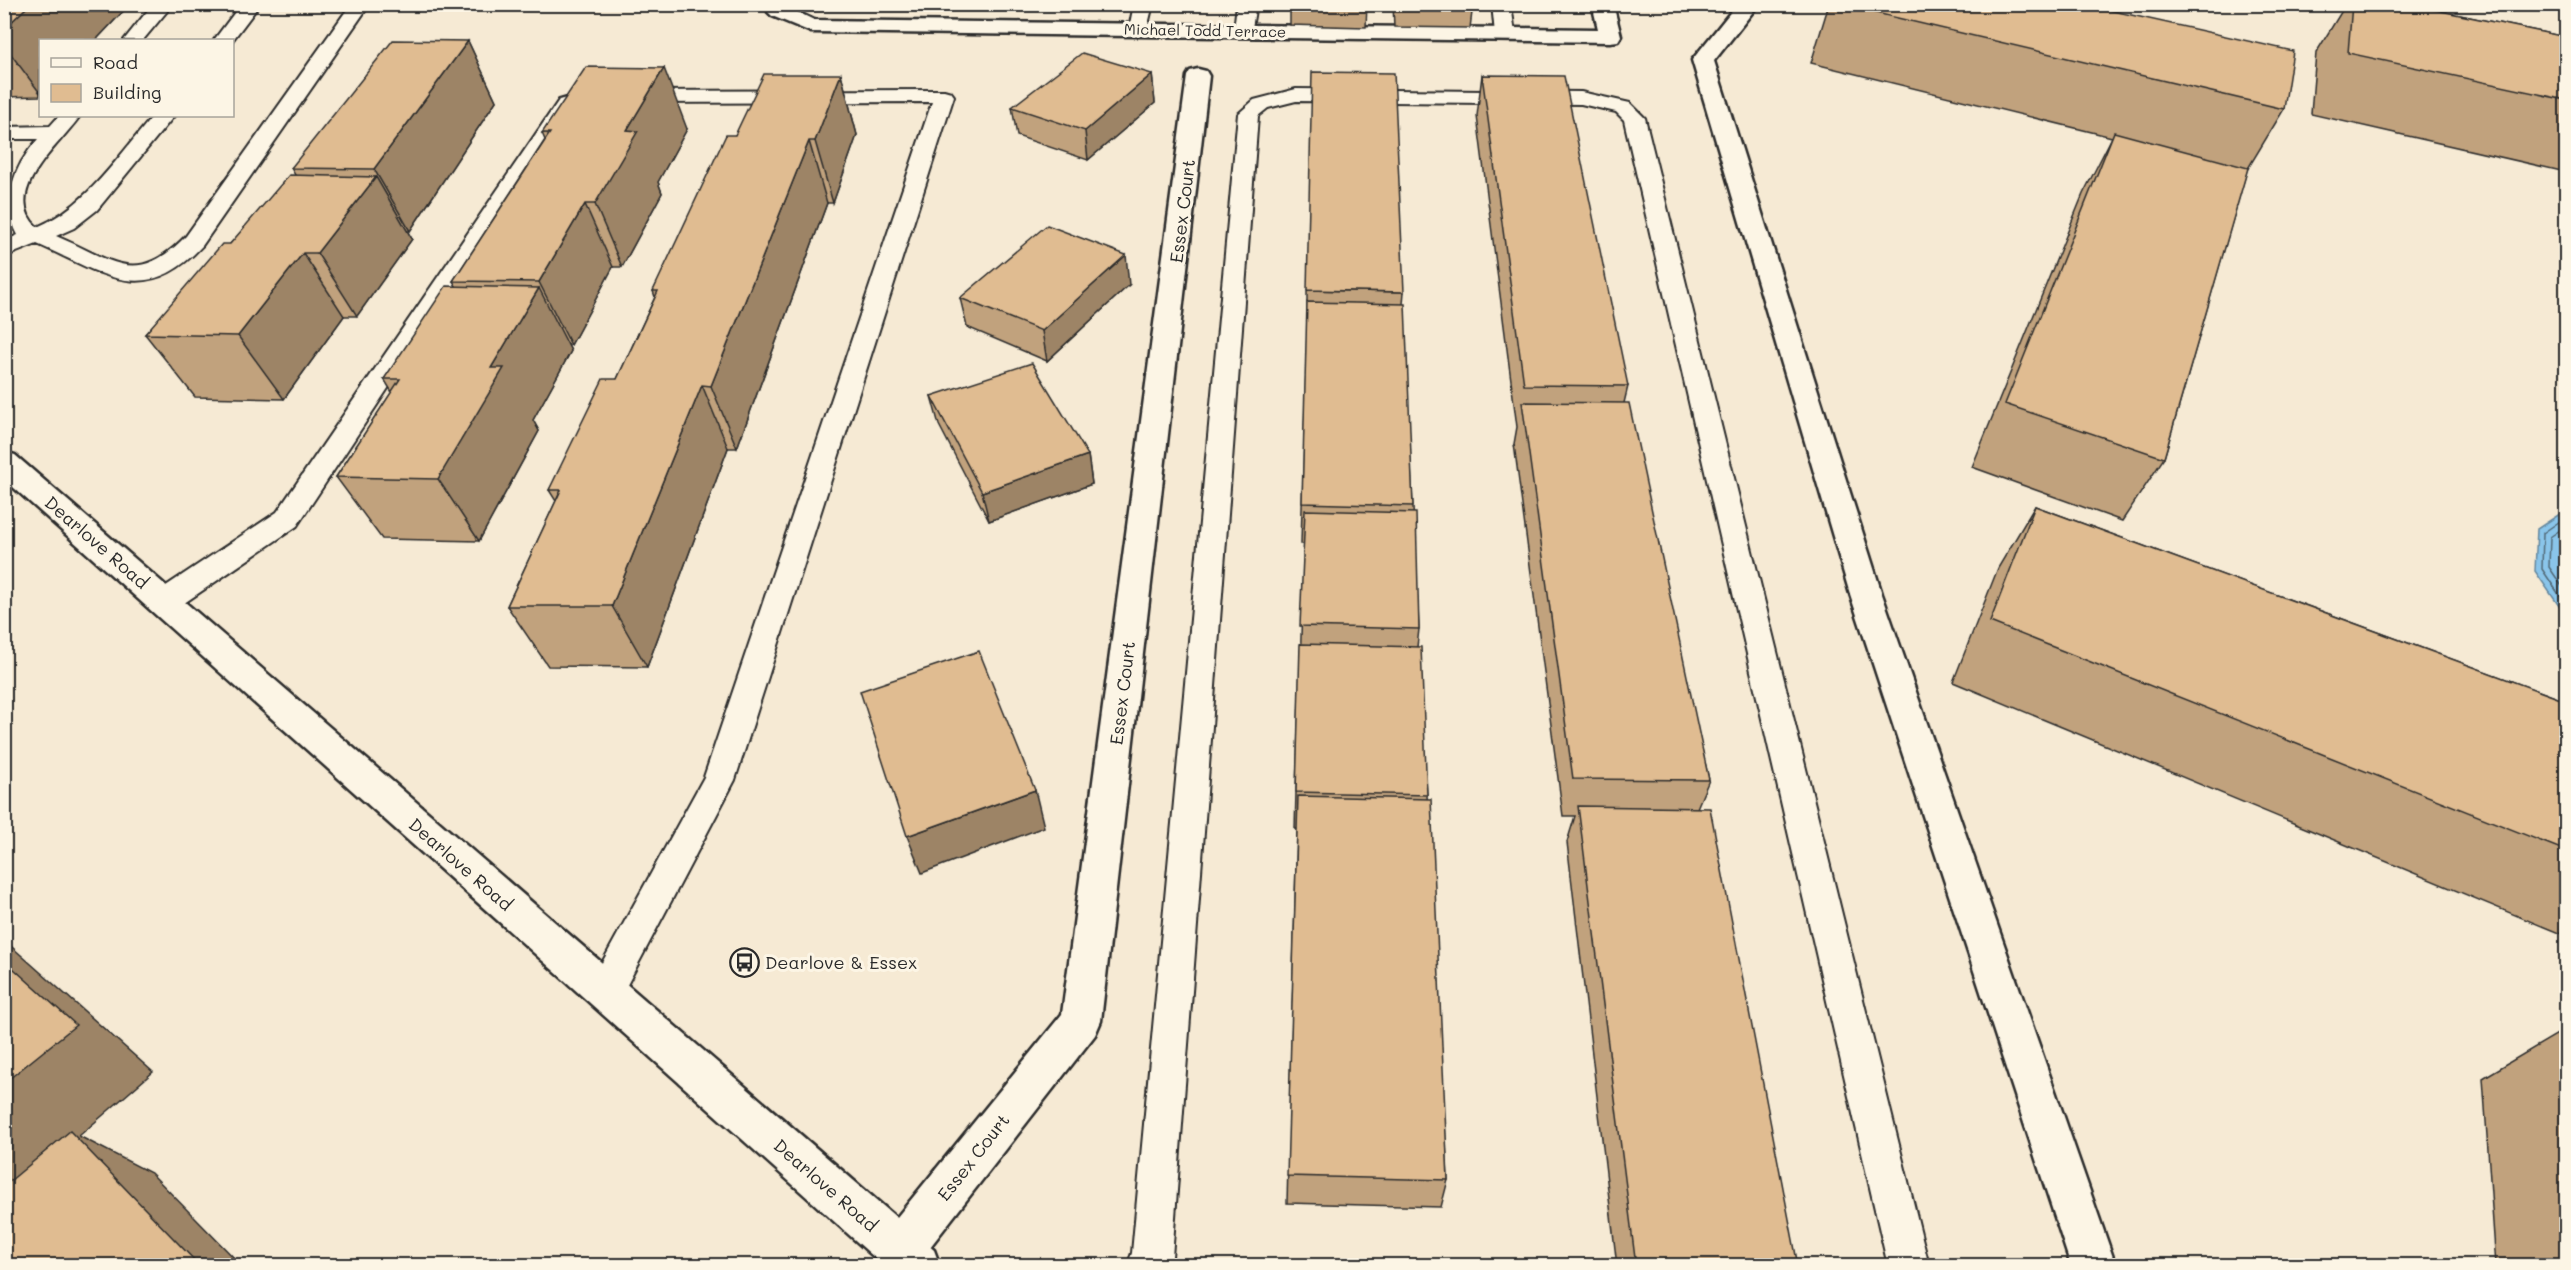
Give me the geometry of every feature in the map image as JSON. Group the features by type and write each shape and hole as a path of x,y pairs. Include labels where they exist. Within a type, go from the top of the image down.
{"street":[{"name":"Michael Todd Terrace","path":"783,4 779,12 811,26 1610,36 1602,4"},
{"path":"1749,4 1703,60 1866,594 2094,1266"},
{"name":"Essex Court","path":"909,1257 1081,1021 1198,76"},
{"name":"Dearlove Road","path":"4,462 909,1257"}],"lane":[{"path":"134,39 164,4"},
{"path":"224,39 251,4"},
{"path":"63,124 31,160 16,183 14,193 16,219 28,232 114,272 136,274 166,266 179,257 361,4"},
{"path":"1139,29 1144,4"},
{"path":"1244,30 1247,4"},
{"path":"1502,4 1505,34"},
{"path":"1147,1266 1152,1257 1248,114 1261,104 1276,99 1325,94 1581,98 1623,107 1634,118 1909,1266"},
{"path":"164,602 287,519 571,97 944,96 719,780 605,990"},
{"path":"4,250 66,223 89,205 163,117"},
{"path":"4,133 63,124"}],"water":[{"path":"2566,510 2566,616 2535,571 2537,529"}],"building":[{"path":"4,4 30,4 4,29"},
{"path":"1838,4 2082,4 2293,51 2284,109"},
{"path":"2352,4 2407,4 2566,37 2566,100 2348,53"},
{"path":"393,40 468,41 374,169 291,168"},
{"path":"1082,53 1152,74 1085,131 1012,107"},
{"path":"586,67 664,68 627,130 638,131 595,204 585,204 539,282 453,281 550,133 542,133"},
{"path":"1312,72 1394,73 1404,292 1307,290"},
{"path":"764,74 841,74 815,141 809,141 711,386 702,385 612,606 507,606 561,490 549,490 603,379 617,379 658,291 653,291 726,135 735,135"},
{"path":"1482,75 1564,76 1628,386 1524,385"},
{"path":"2114,132 2248,168 2164,458 2005,404"},
{"path":"289,175 376,177 317,253 303,253 238,336 145,334 222,244 230,244"},
{"path":"1047,225 1126,255 1042,331 960,298"},
{"path":"446,286 539,288 491,368 504,368 438,479 336,477 400,379 384,379"},
{"path":"1307,302 1405,304 1413,506 1302,503"},
{"path":"1032,363 1088,455 982,492 931,396"},
{"path":"1522,402 1629,403 1709,780 1573,779"},
{"path":"2035,506 2566,701 2566,851 1990,622"},
{"path":"1305,510 1416,513 1419,629 1300,626"},
{"path":"1300,644 1421,647 1427,795 1296,792"},
{"path":"979,651 1035,790 907,836 860,691"},
{"path":"1298,796 1431,799 1448,1180 1287,1176"},
{"path":"1578,806 1710,808 1798,1266 1636,1266"},
{"path":"4,960 76,1025 4,1083"},
{"path":"70,1131 200,1266 4,1266 4,1186"}],"place":[{"name":"Dearlove & Essex","path":"744,962"}]}
